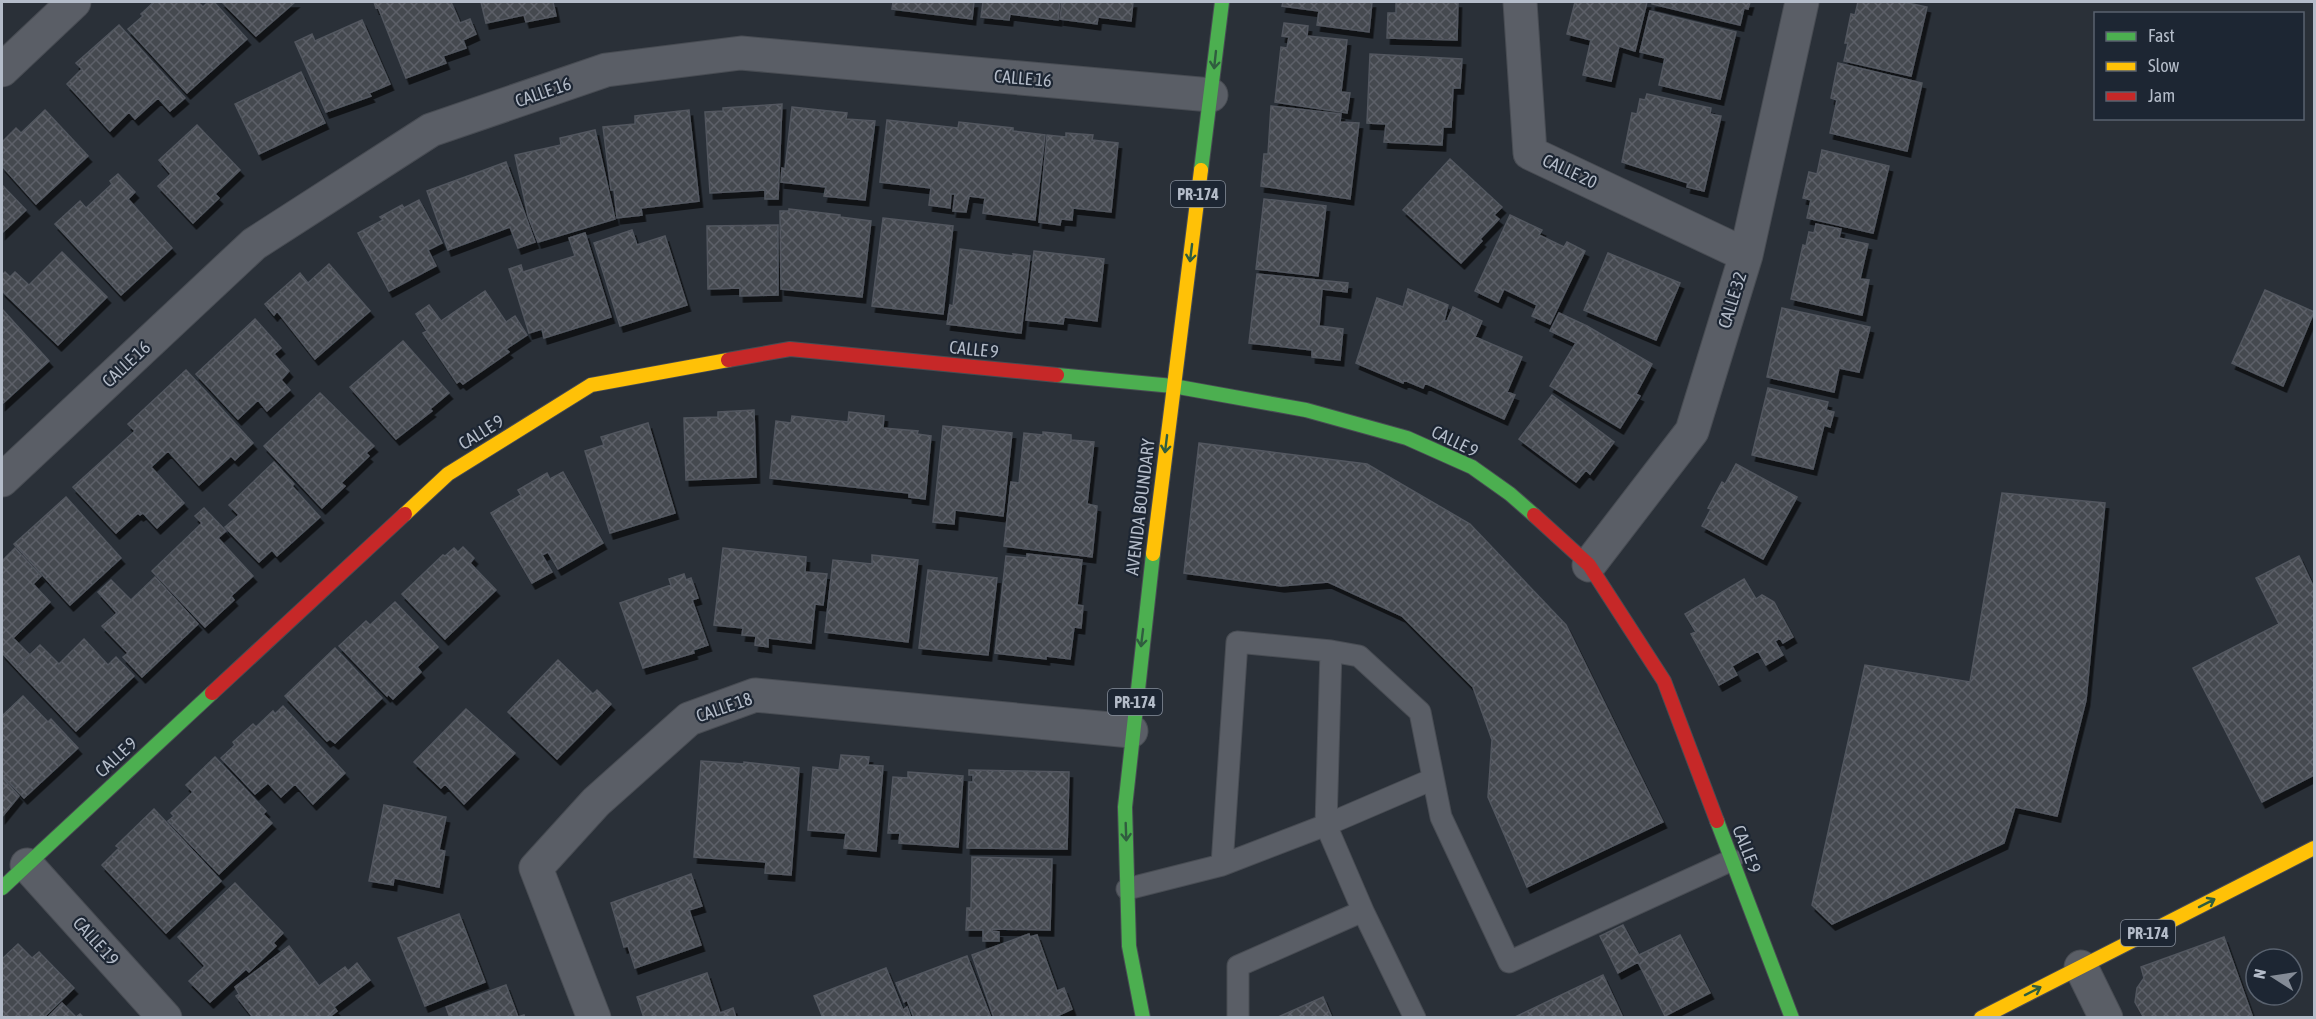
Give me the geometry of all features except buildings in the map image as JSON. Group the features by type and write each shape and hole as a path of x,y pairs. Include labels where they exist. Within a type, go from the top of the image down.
{"main road":[{"name":"AVENIDA BOUNDARY","path":"1143,1017 1129,946 1125,807 1131,731 1222,2"},
{"name":"CALLE 9","path":"2,888 448,474 591,385 790,349 1173,386 1306,410 1407,438 1472,467 1510,494 1589,565 1664,681 1792,1017"},
{"name":"PR-174","path":"1981,1017 2314,848"}],"street":[{"path":"2,70 74,2"},
{"name":"CALLE 20","path":"1520,2 1530,153 1746,255"},
{"name":"CALLE 32","path":"1589,565 1692,431 1746,255 1802,2"},
{"name":"CALLE 16","path":"2,480 254,244 431,130 606,70 741,53 1211,95"},
{"name":"CALLE 18","path":"594,1017 536,868 596,802 689,719 755,695 1131,731"},
{"name":"CALLE 19","path":"27,865 165,1017"},
{"path":"2081,967 2106,1017"}],"lane":[{"path":"1222,866 1237,642 1359,656 1420,712 1441,817 1509,962 1732,860"},
{"path":"1331,651 1326,825 1363,911 1415,1017"},
{"path":"1127,889 1222,866 1433,779"},
{"path":"1238,1017 1239,966 1363,911"}],"traffic: fast":[{"path":"1201,170 1222,2"},
{"path":"1057,375 1173,386 1306,410 1407,438 1472,467 1510,494 1534,515"},
{"path":"1143,1018 1129,946 1125,807 1153,554"},
{"path":"2,888 212,693"},
{"path":"1717,821 1792,1018"}],"traffic: slow":[{"path":"1153,554 1201,170"},
{"path":"405,514 448,474 591,385 728,360"},
{"path":"1981,1018 2314,848"}],"traffic: jam":[{"path":"728,360 790,349 1057,375"},
{"path":"212,693 405,514"},
{"path":"1534,515 1589,565 1664,681 1717,821"}]}
